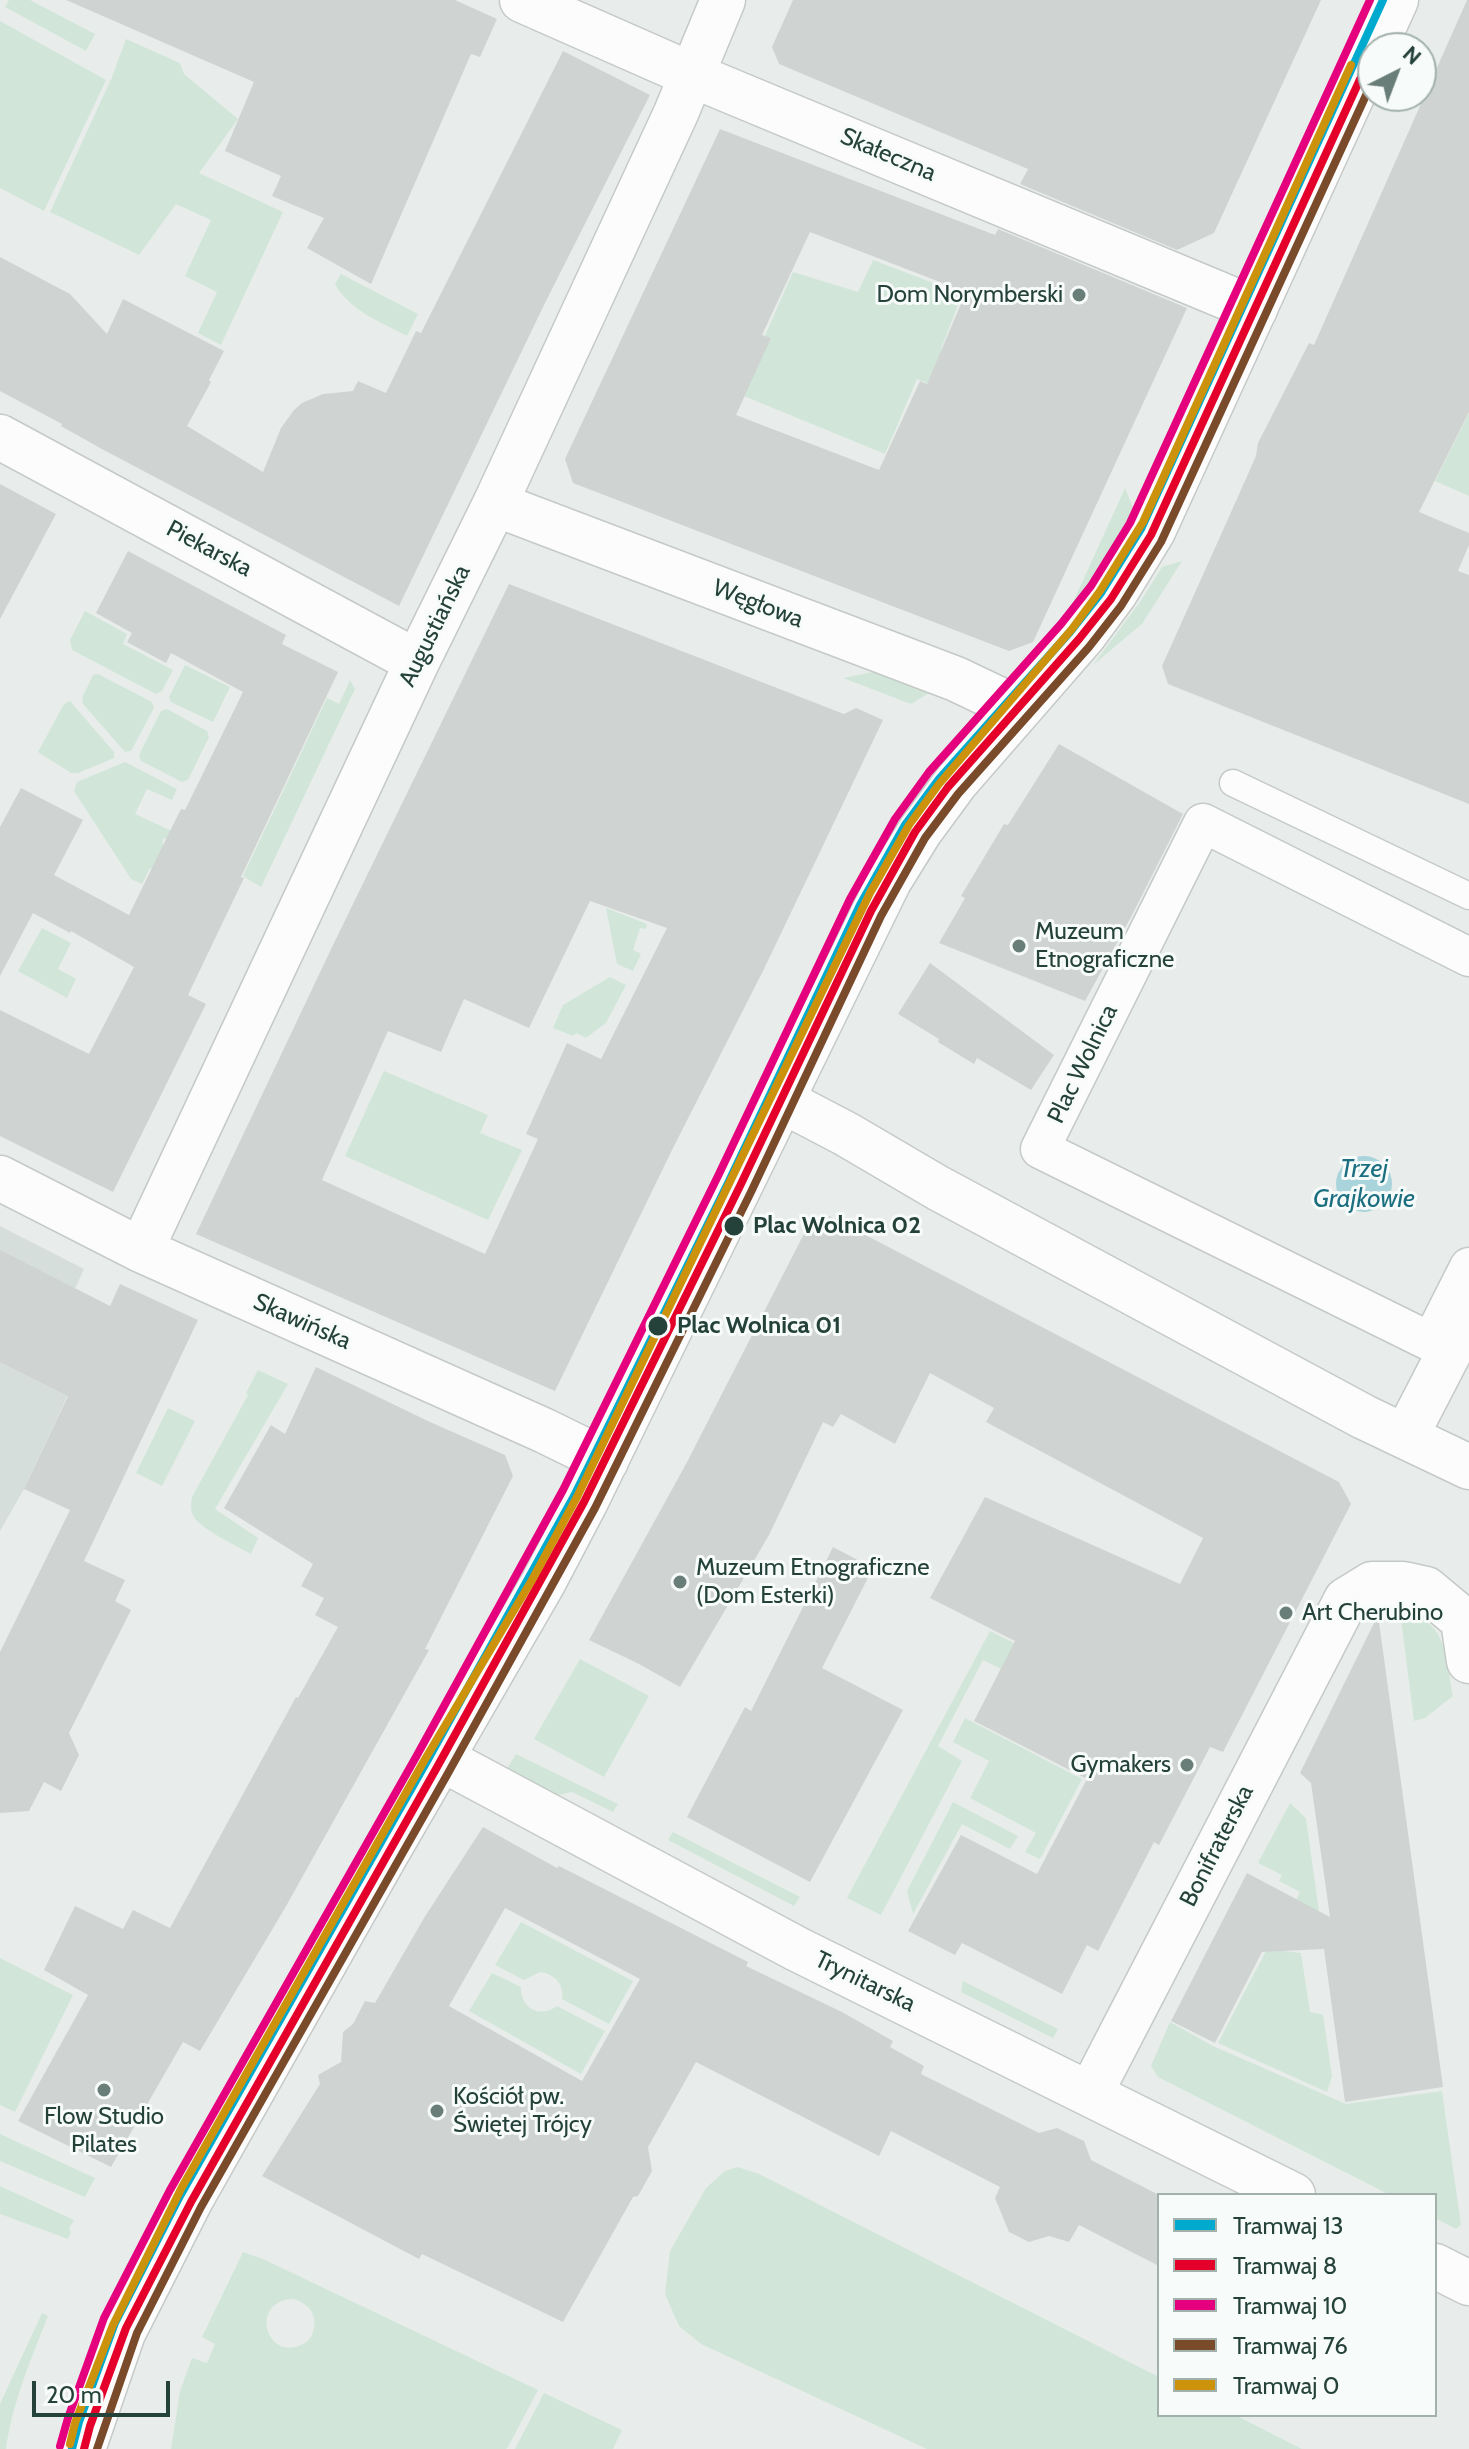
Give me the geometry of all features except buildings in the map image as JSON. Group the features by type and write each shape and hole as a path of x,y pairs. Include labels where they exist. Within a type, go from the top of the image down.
{"street":[{"name":"Skałeczna","path":"522,0 692,75 1255,309"},
{"name":"Augustiańska","path":"141,1250 417,662 495,504 692,75 723,0"},
{"path":"83,2449 123,2333 172,2235 543,1583 606,1461 857,945 906,852 956,782 1084,635 1115,593 1153,531 1396,0"},
{"name":"Piekarska","path":"0,437 417,662"},
{"name":"Węgłowa","path":"495,504 956,679 1019,709"},
{"name":"Plac Wolnica","path":"1469,957 1203,823 1040,1149 1431,1342 1469,1267"},
{"path":"781,1100 952,1196 1364,1417 1469,1467"},
{"name":"Skawińska","path":"0,1178 141,1250 606,1461"},
{"path":"1406,1436 1469,1314"},
{"name":"Bonifraterska","path":"1090,2094 1346,1600 1372,1584 1403,1584 1426,1589 1463,1620 1469,1661"},
{"name":"Trynitarska","path":"442,1759 797,1949 1289,2193"},
{"path":"1437,2267 1469,2283"}],"lane":[{"path":"1233,783 1469,896"}],"shaded area":[{"path":"0,1226 84,1269 73,1293 108,1309 24,1489 0,1531"}],"green space":[{"path":"9,0 30,0 95,34 86,51 5,7"},
{"path":"0,21 106,80 44,211 0,188"},
{"path":"126,39 180,63 184,74 238,119 199,173 283,212 221,345 198,333 217,292 185,276 211,220 176,204 139,255 50,212 112,77"},
{"path":"873,260 962,294 941,349 1010,379 997,412 917,379 885,454 739,394 793,272 858,292"},
{"path":"341,274 418,314 407,336 349,302 335,284"},
{"path":"1469,413 1469,496 1435,481"},
{"path":"1125,488 1134,510 1107,558 1069,611"},
{"path":"1182,561 1142,624 1093,665 1162,567"},
{"path":"85,611 127,634 123,644 173,670 162,691 156,694 72,650 70,640"},
{"path":"185,665 230,687 213,722 171,702 169,697"},
{"path":"878,671 931,692 911,704 843,678"},
{"path":"98,674 152,702 154,708 131,751 125,752 83,704 82,698 93,675"},
{"path":"350,680 355,689 261,887 243,876 327,698 339,704"},
{"path":"70,701 114,752 114,758 78,773 71,773 38,752 64,704"},
{"path":"167,709 207,731 209,737 188,780 182,782 141,761 139,755 161,711"},
{"path":"125,762 177,789 172,800 147,789 135,814 174,832 170,840 164,838 162,843 168,847 157,870 150,868 142,884 131,879 74,791 77,782"},
{"path":"606,908 647,924 646,929 640,928 633,950 641,954 633,971 617,964"},
{"path":"42,928 71,943 58,969 76,979 67,998 18,971"},
{"path":"610,977 626,985 606,1023 586,1038 553,1028 563,1005"},
{"path":"384,1071 488,1115 480,1133 522,1150 488,1220 345,1156"},
{"path":"258,1370 288,1384 215,1509 258,1538 251,1554 204,1527 194,1517 191,1505 192,1497 248,1395 246,1393"},
{"path":"168,1408 195,1421 162,1486 136,1473"},
{"path":"1400,1611 1427,1622 1436,1631 1445,1653 1453,1696 1425,1718 1414,1721"},
{"path":"990,1631 1016,1644 1003,1670 983,1660 938,1746 962,1761 881,1915 847,1898"},
{"path":"580,1659 649,1696 604,1777 534,1739"},
{"path":"965,1718 1082,1779 1040,1859 1025,1852 1036,1833 970,1798 989,1761 953,1742"},
{"path":"516,1754 618,1804 613,1812 572,1792 549,1797 505,1772"},
{"path":"953,1802 1018,1836 1010,1849 962,1824 913,1914 907,1891"},
{"path":"1290,1803 1306,1818 1320,1919 1287,1918 1300,1892 1279,1881 1282,1875 1258,1863"},
{"path":"673,1832 800,1897 794,1906 668,1840"},
{"path":"521,1922 633,1981 609,2024 562,1999 560,1984 550,1975 540,1972 524,1980 495,1965"},
{"path":"1267,1949 1301,1953 1310,2012 1323,2015 1332,2076 1327,2092 1218,2043"},
{"path":"0,1958 73,1995 15,2112 0,2105"},
{"path":"492,1973 521,1987 524,2001 532,2009 544,2011 557,2006 605,2031 581,2074 469,2011"},
{"path":"963,1981 1058,2029 1053,2038 961,1992"},
{"path":"1170,2022 1213,2046 1346,2104 1442,2091 1461,2225 1456,2229 1437,2219 1437,2193 1386,2193 1158,2077 1151,2066"},
{"path":"0,2134 95,2178 85,2197 0,2161"},
{"path":"737,2167 759,2174 1157,2376 1157,2417 1239,2417 1302,2449 927,2449 701,2344 679,2326 665,2294 670,2251 706,2188 725,2171"},
{"path":"0,2186 74,2220 68,2239 0,2214"},
{"path":"243,2252 538,2390 506,2449 171,2449 180,2391 192,2358 207,2363 215,2344 202,2337","holes":["298,2301 308,2307 313,2315 312,2334 301,2345 289,2348 279,2345 267,2329 271,2309 279,2302"]},
{"path":"42,2313 48,2316 17,2398 6,2449 0,2449 0,2404"},
{"path":"544,2393 622,2430 613,2449 515,2449"}],"water":[{"name":"Trzej Grajkowie","path":"1364,1156 1383,1165 1392,1184 1383,1203 1364,1212 1345,1203 1336,1184 1345,1165"}],"tram line":[{"name":"10","path":"60,2446 104,2318 170,2190 416,1757 563,1490 850,899 895,819 929,772 1061,624 1091,586 1130,523 1370,0"},
{"name":"13","path":"72,2449 115,2323 180,2196 574,1496 860,905 905,825 939,779 1070,632 1101,593 1141,529 1383,0"},
{"name":"0","path":"70,2444 75,2423 113,2325 182,2187 577,1497 870,893 909,825 939,784 1072,629 1143,522 1351,65"},
{"name":"8","path":"84,2449 126,2328 191,2202 584,1502 871,911 915,832 948,787 1079,639 1111,599 1151,535 1357,86"},
{"name":"76","path":"97,2449 137,2333 201,2207 595,1508 751,1192 881,916 925,838 958,794 1089,647 1121,606 1161,542 1358,112"}],"place":[{"name":"Dom Norymberski","path":"1079,295"},
{"name":"Muzeum Etnograficzne","path":"1019,946"},
{"name":"Plac Wolnica 02","path":"734,1226"},
{"name":"Plac Wolnica 01","path":"658,1326"},
{"name":"Muzeum Etnograficzne (Dom Esterki)","path":"680,1582"},
{"name":"Art Cherubino","path":"1286,1613"},
{"name":"Gymakers","path":"1187,1765"},
{"name":"Flow Studio Pilates","path":"104,2090"},
{"name":"Kościół pw. Świętej Trójcy","path":"437,2111"}]}
